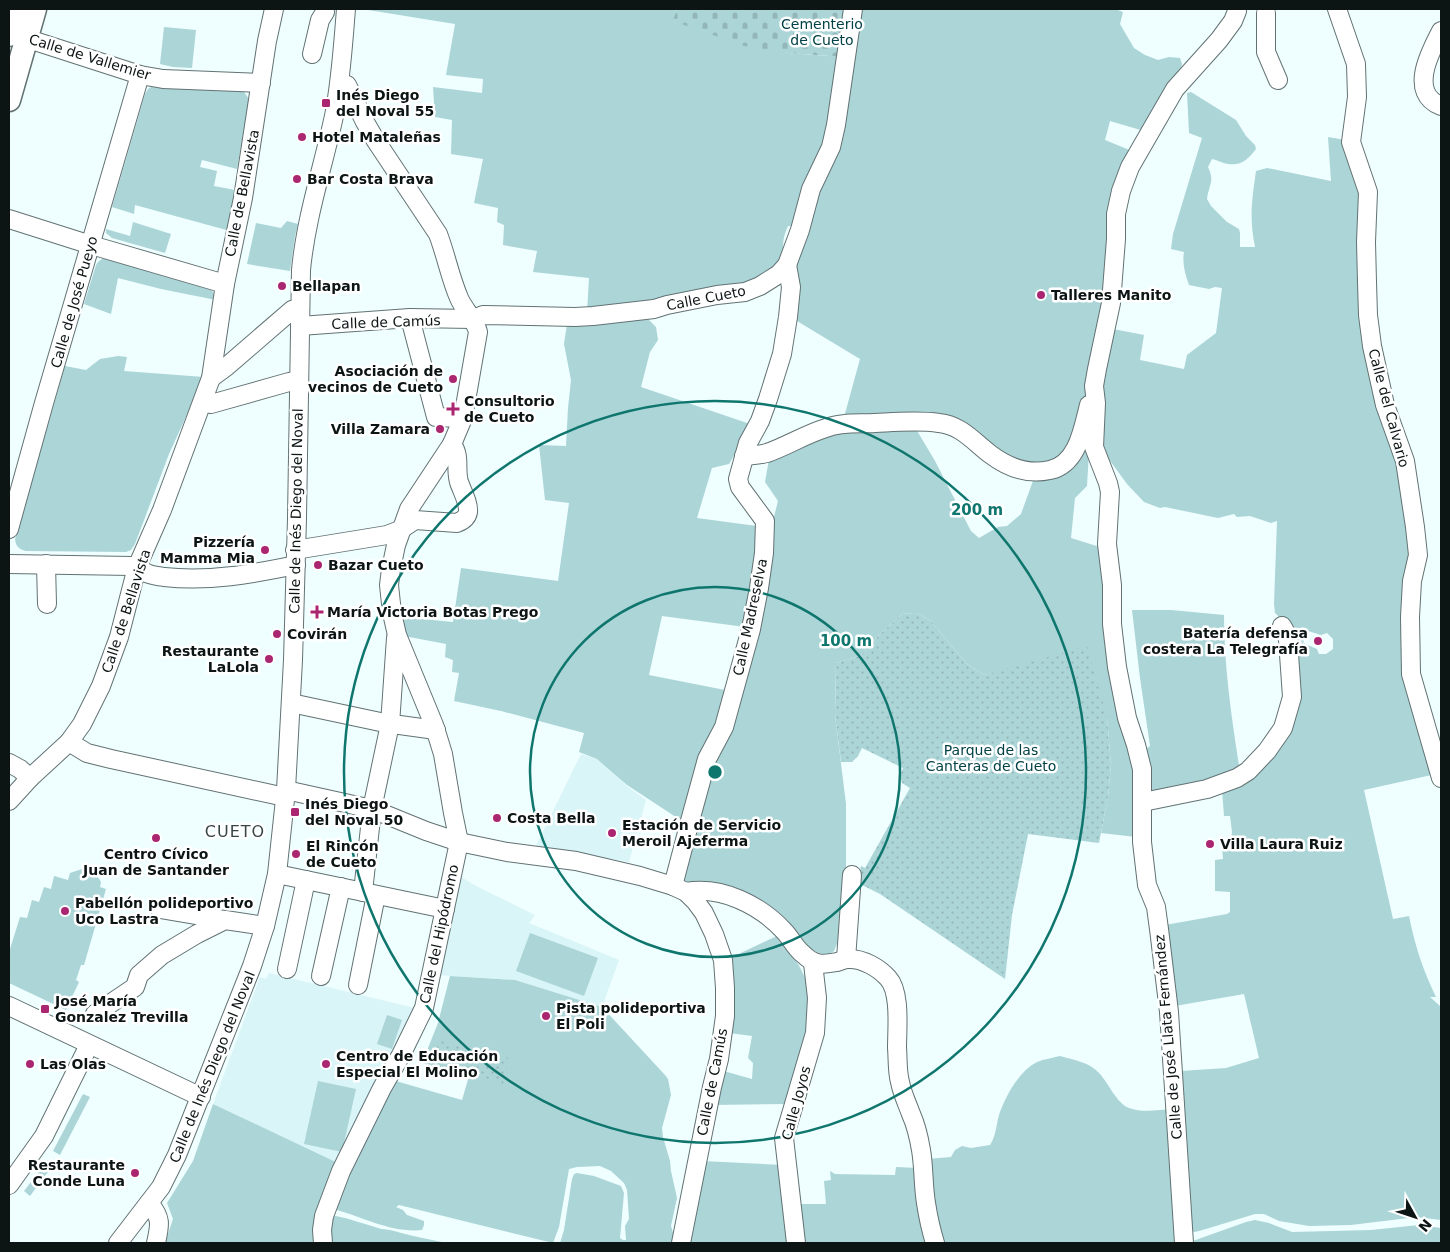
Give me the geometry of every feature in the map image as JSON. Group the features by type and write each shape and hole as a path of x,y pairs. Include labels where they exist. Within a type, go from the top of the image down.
{"main road":[{"path":"9,100 16,9"},
{"path":"13,35 35,9"}],"street":[{"name":"Calle de Bellavista","path":"9,801 73,737 102,686 119,637 138,567 203,402 211,378 224,284 243,198 267,41 274,9"},
{"name":"Calle Cueto","path":"473,319 483,315 575,317 654,309 745,292 770,281 779,274 787,265 800,230 811,189 831,147 836,126 853,9"},
{"name":"Calle del Calvario","path":"1337,9 1356,64 1357,97 1351,142 1368,192 1367,282 1368,316 1372,346 1385,405 1405,461 1415,527 1418,555 1412,581 1410,617 1411,674 1441,778"},
{"path":"312,54 324,10 333,18 345,14"},
{"path":"1237,10 1253,14 1271,11 1266,52 1278,80"},
{"name":"Calle de José Llata Fernández","path":"1184,1243 1169,1012 1156,907 1147,885 1142,842 1142,769 1127,718 1117,667 1112,624 1112,585 1108,544 1110,492 1094,447 1096,403 1094,386 1111,303 1116,214 1121,191 1130,167 1175,88 1234,22 1237,10"},
{"name":"Calle de Inés Diego del Noval","path":"118,1243 161,1187 171,1169 252,966 265,926 277,874 285,793 296,558 302,254 340,83 345,14"},
{"path":"1441,31 1424,70 1423,87 1428,95 1441,106"},
{"name":"Calle de Vallemier","path":"13,35 140,75 163,78 261,82"},
{"name":"Calle de José Pueyo","path":"9,529 140,75"},
{"path":"340,83 347,85 376,141 438,234 459,298 473,319 478,332 463,418 452,444 414,501 400,530 389,585 396,634 436,730 446,770 452,813 459,842"},
{"path":"9,219 224,284"},
{"name":"Calle Madreselva","path":"679,889 690,820 707,759 724,727 751,629 759,588 764,553 765,521 740,487 738,479 748,444 760,421 782,354 791,287 787,265"},
{"path":"211,378 292,310 300,308"},
{"path":"410,318 436,417 463,418"},
{"name":"Calle de Camús","path":"300,326 410,318 473,319"},
{"path":"203,402 211,404 299,380"},
{"path":"744,456 765,454 839,424 917,421 941,423 955,427 967,434 990,454 1014,468 1029,472 1053,470 1062,464 1077,446 1094,386"},
{"path":"9,565 46,564 138,567 148,574 163,577 209,579 253,573 296,558 387,535 400,530 415,520 462,522 468,512 459,480 457,451 452,444"},
{"path":"46,564 46,604"},
{"path":"1142,802 1207,789 1237,778 1248,771 1267,751 1283,728 1292,697 1288,640 1282,626"},
{"path":"358,984 370,893 372,809 390,724 396,634"},
{"path":"290,703 390,724 436,730"},
{"path":"73,737 87,753 99,756 372,809 459,842 507,852 596,865 679,889 716,893 742,900 766,913 784,930 812,963 832,963 846,959 855,959 878,969 889,978 894,987 897,1010 899,1081 919,1137 926,1202 935,1243"},
{"path":"9,763 20,769 30,778"},
{"name":"Calle del Hipódromo","path":"323,1243 324,1216 341,1171 424,1008 459,842"},
{"path":"277,874 445,909"},
{"path":"846,959 852,875"},
{"path":"287,969 306,880"},
{"path":"321,976 341,888"},
{"name":"Calle de Camús","path":"679,889 696,902 704,913 714,934 723,960 725,988 723,1033 719,1059 681,1243"},
{"path":"160,909 265,926"},
{"path":"95,1014 135,987 139,975 162,955 225,920"},
{"name":"Calle Joyos","path":"796,1243 784,1138 815,1033 817,998 812,963"},
{"path":"9,1006 201,1097"},
{"path":"9,1184 44,1136 89,1044"},
{"path":"149,1203 156,1211 160,1225 156,1243"}],"shaded area":[{"path":"581,754 600,760 628,787 646,800 629,862 550,848 542,851 534,850"},
{"path":"459,876 535,915 529,923 619,960 602,1007 515,980 437,975"},
{"path":"269,973 415,1008 340,1164 213,1104 260,977 266,979"}],"green space":[{"path":"362,9 677,9 674,21 788,53 844,57 836,103 797,227 788,226 785,234 783,245 784,257 765,280 587,312 589,278 533,272 537,251 503,245 504,225 497,222 498,208 474,203 483,159 451,154 452,120 435,117 433,87 482,93 483,79 446,75 455,24"},
{"name":"Cementerio de Cueto","path":"677,9 849,9 844,57 788,53 744,46 673,21"},
{"path":"858,9 1115,9 1123,12 1120,24 1134,48 1158,60 1169,57 1180,58 1181,69 1144,131 1110,121 1105,140 1132,151 1110,212 1107,234 1111,252 1088,391 1072,447 1045,465 1005,461 976,434 843,421 860,359 792,318 794,259"},
{"path":"164,27 196,30 192,68 160,64"},
{"path":"151,87 241,91 249,99 237,169 202,160 200,167 217,171 214,186 235,190 237,193 230,231 135,205 134,214 112,207 145,94"},
{"path":"1191,92 1236,120 1246,136 1255,145 1256,149 1241,163 1228,164 1212,159 1208,167 1211,180 1207,199 1211,206 1227,222 1239,229 1240,247 1255,247 1252,200 1256,171 1267,168 1331,181 1328,137 1345,140 1361,184 1363,245 1414,551 1406,596 1436,774 1364,790 1393,919 1409,916 1420,958 1436,997 1430,997 1441,1009 1441,1220 1417,1217 1351,1225 1309,1226 1279,1221 1264,1214 1255,1214 1195,1232 1189,1231 1181,1071 1226,1068 1259,1058 1244,994 1175,1006 1165,925 1230,912 1230,892 1215,891 1215,860 1223,859 1222,848 1230,847 1232,832 1230,816 1224,816 1222,790 1280,740 1289,626 1275,613 1277,521 1271,523 1250,516 1237,517 1234,514 1218,518 1165,507 1160,508 1144,502 1127,484 1108,458 1098,440 1102,381 1113,329 1144,335 1140,360 1184,369 1187,355 1216,333 1222,288 1215,287 1209,289 1189,285 1184,268 1184,252 1171,249 1173,234 1202,138 1189,133 1187,93","holes":["1308,631 1321,635 1327,633 1333,639 1333,649 1326,654 1319,654 1317,649 1303,643"]},
{"path":"287,221 298,224 290,271 247,264 256,223 281,228"},
{"path":"133,222 171,234 165,253 112,238 106,233 106,229 130,236"},
{"path":"102,259 108,259 211,290 216,300 118,278 111,314 84,304 96,265"},
{"path":"648,319 656,327 658,340 650,352 641,387 753,425 729,464 712,468 697,518 764,527 745,627 662,616 649,675 730,691 685,823 627,785 597,759 579,752 584,733 501,711 454,701 459,673 452,672 453,660 445,657 446,644 404,636 401,617 453,622 461,568 558,581 569,503 545,500 539,445 566,446 571,380 564,344 567,324 585,321"},
{"path":"118,356 127,357 124,371 204,377 169,454 135,544 131,550 126,552 26,551 21,549 17,546 15,539 65,366 86,370 100,359"},
{"path":"840,429 916,429 935,461 971,531 979,538 998,527 1007,526 1021,514 1034,478 1083,444 1089,452 1087,486 1075,498 1071,538 1103,548 1134,753 1136,837 1101,833 1108,797 1111,765 1107,717 996,672 984,675 967,664 931,621 917,613 902,614 860,656 836,663 835,715 846,804 846,866 840,936 834,951 830,955 810,949 793,931 704,886 681,880 778,501 765,482 769,459"},
{"path":"1132,610 1171,610 1224,615 1227,674 1240,772 1150,798 1143,751 1150,746"},
{"name":"Parque de las Canteras de Cueto","path":"917,613 931,621 967,664 984,675 1087,646 1107,717 1111,765 1108,797 1099,843 1028,834 1012,915 1005,979 880,894 858,883 861,866 865,868 910,788 902,783 900,776 903,768 862,748 852,762 841,762 835,715 836,663 860,656 902,614"},
{"path":"82,869 91,871 96,875 101,882 100,887 106,889 84,965 81,965 76,980 79,982 66,1010 9,983 9,949 20,917 27,918 32,900 39,902 44,887 51,889 54,876 68,880 70,873"},
{"path":"530,933 598,958 584,996 516,971"},
{"path":"779,935 805,977 814,1004 789,1104 711,1105 720,1070 752,1079 753,1063 748,1058 752,1036 729,1033 726,960"},
{"path":"450,976 515,980 602,1007 665,1075 668,1079 671,1095 662,1128 677,1198 671,1226 676,1243 560,1243 564,1230 572,1179 574,1174 577,1173 594,1176 621,1186 624,1193 620,1238 626,1240 625,1226 629,1219 627,1190 624,1183 611,1171 600,1166 569,1169 559,1227 553,1243 399,1205 396,1207 403,1210 407,1215 424,1221 422,1230 389,1227 337,1210 334,1206 354,1152 392,1080 462,1100 469,1076 422,1063 438,1023"},
{"path":"387,1015 402,1020 392,1049 377,1044"},
{"path":"436,1040 509,1058 503,1084 430,1065"},
{"path":"1060,1056 1081,1062 1095,1069 1121,1102 1129,1108 1145,1111 1172,1109 1179,1243 941,1243 927,1159 951,1157 955,1150 962,1146 971,1148 990,1145 1002,1108 1019,1078 1030,1066 1037,1062"},
{"path":"318,1081 356,1089 342,1152 304,1144"},
{"path":"83,1094 90,1097 60,1155 53,1151"},
{"path":"213,1104 340,1164 317,1243 165,1243 173,1219 167,1203 193,1161"},
{"path":"48,1160 53,1165 30,1196 24,1191"},
{"path":"702,1161 782,1165 793,1243 685,1243"},
{"path":"896,1167 918,1168 928,1243 802,1243 796,1204 826,1204 824,1181 831,1180 830,1171 835,1174 895,1175"},
{"path":"336,1216 380,1229 447,1243 328,1243 330,1217"},
{"path":"1255,1220 1292,1232 1371,1230 1419,1225 1441,1228 1441,1243 1190,1243"}],"place":[{"name":"Inés Diego del Noval 55","path":"326,103"},
{"name":"Hotel Mataleñas","path":"302,137"},
{"name":"Bar Costa Brava","path":"297,179"},
{"name":"Bellapan","path":"282,286"},
{"name":"Talleres Manito","path":"1041,295"},
{"name":"Asociación de vecinos de Cueto","path":"453,379"},
{"name":"Consultorio de Cueto","path":"453,409"},
{"name":"Villa Zamara","path":"440,429"},
{"name":"Pizzería Mamma Mia","path":"265,550"},
{"name":"Bazar Cueto","path":"318,565"},
{"name":"María Victoria Botas Prego","path":"317,612"},
{"name":"Covirán","path":"277,634"},
{"name":"Batería defensa costera La Telegrafía","path":"1318,641"},
{"name":"Restaurante LaLola","path":"269,659"},
{"name":"Inés Diego del Noval 50","path":"295,812"},
{"name":"Costa Bella","path":"497,818"},
{"name":"Estación de Servicio Meroil Ajeferma","path":"612,833"},
{"name":"Centro Cívico Juan de Santander","path":"156,838"},
{"name":"Villa Laura Ruiz","path":"1210,844"},
{"name":"El Rincón de Cueto","path":"296,854"},
{"name":"Pabellón polideportivo Uco Lastra","path":"65,911"},
{"name":"José María Gonzalez Trevilla","path":"45,1009"},
{"name":"Pista polideportiva El Poli","path":"546,1016"},
{"name":"Las Olas","path":"30,1064"},
{"name":"Centro de Educación Especial El Molino","path":"326,1064"},
{"name":"Restaurante Conde Luna","path":"135,1173"}],"district":[{"name":"CUETO","path":"235,831"}]}
